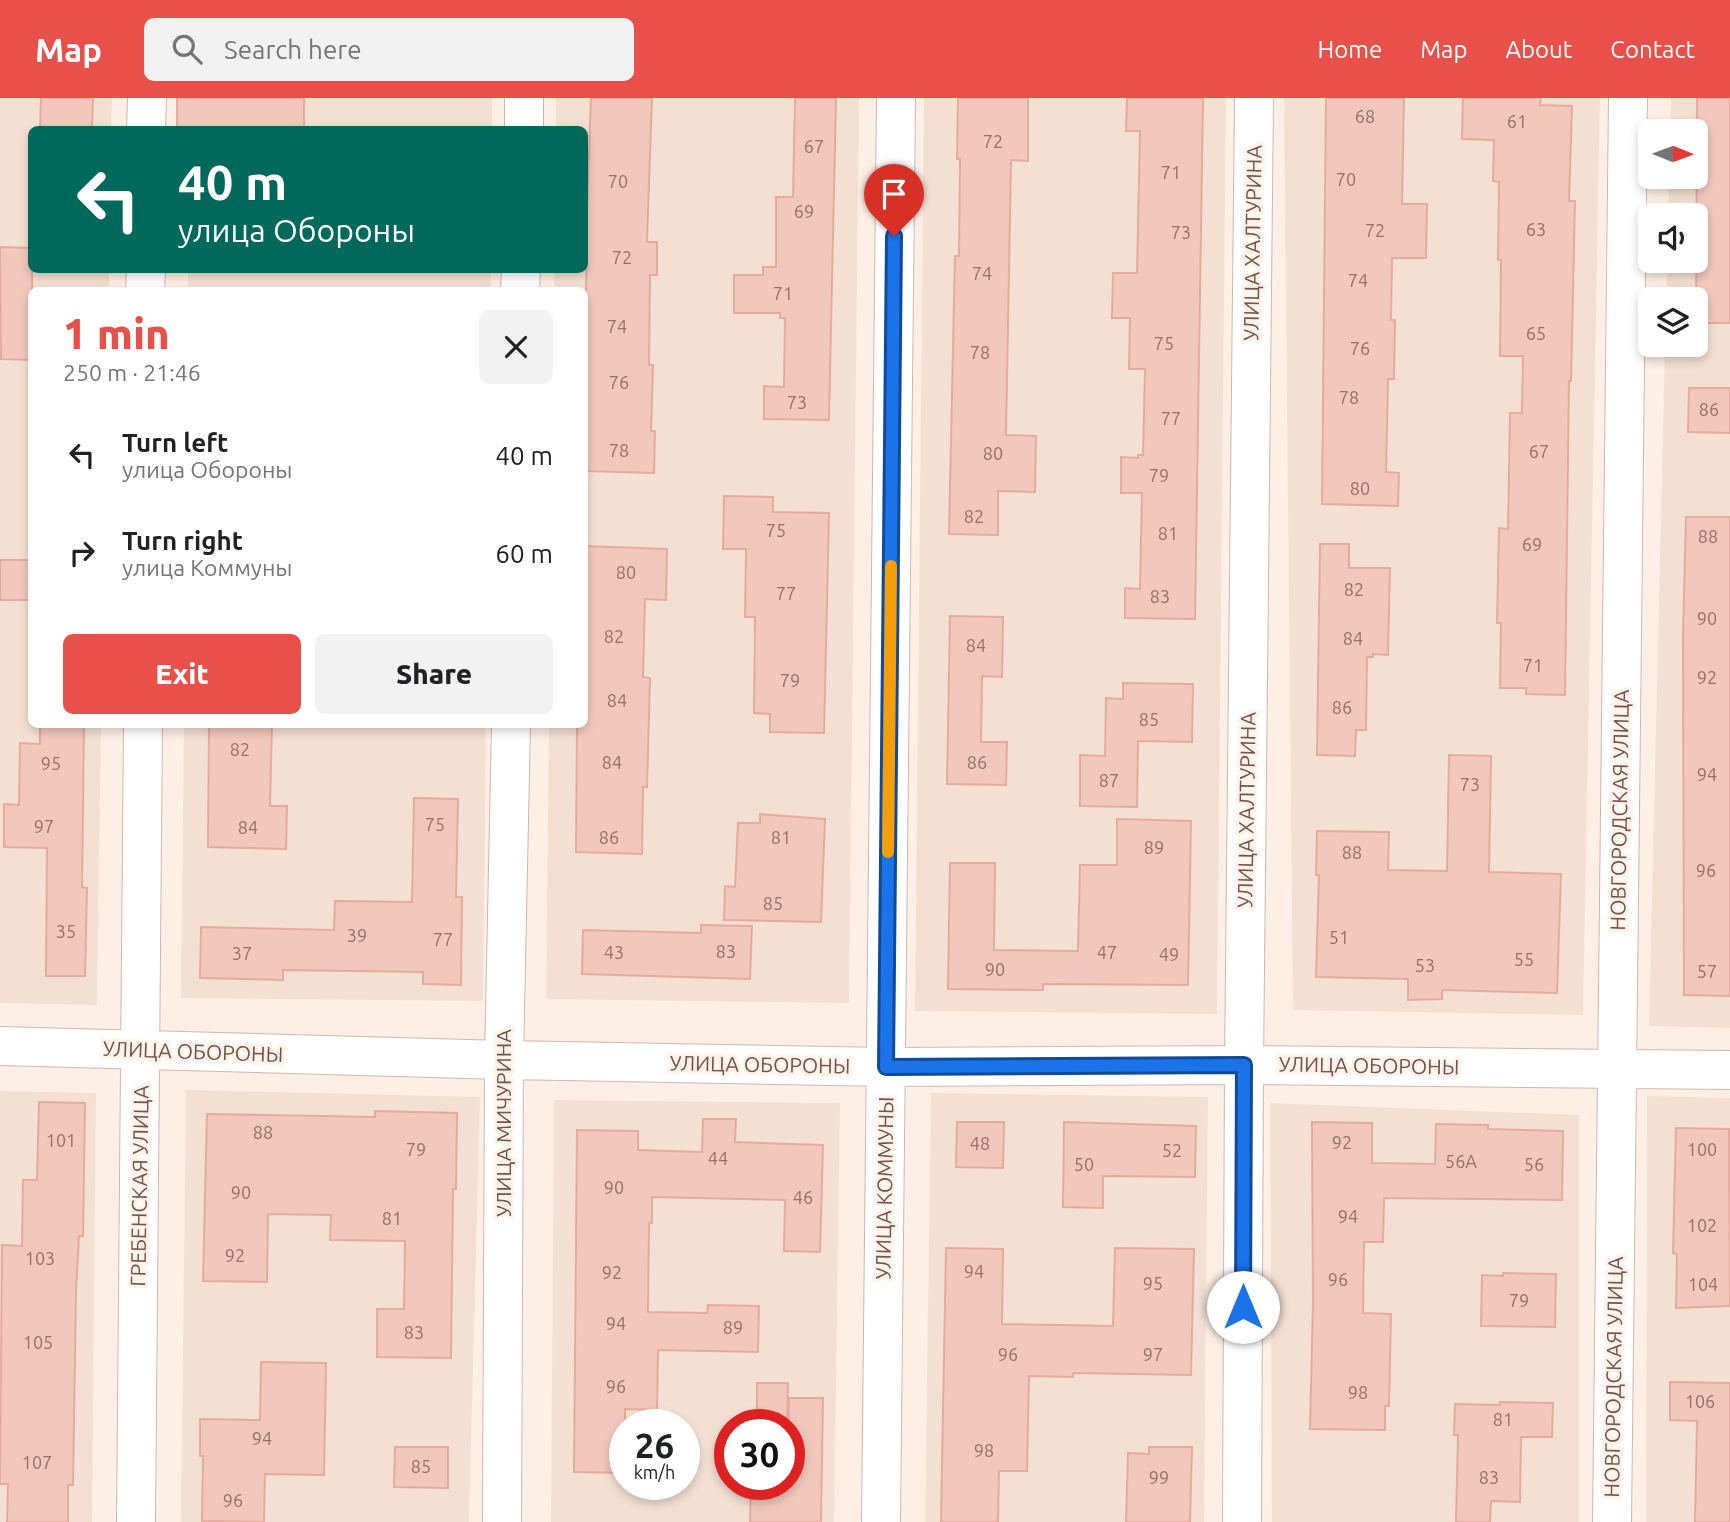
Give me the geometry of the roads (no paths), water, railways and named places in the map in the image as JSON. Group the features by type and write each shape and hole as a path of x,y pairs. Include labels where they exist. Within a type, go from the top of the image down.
{"street":[{"path":"146,126 147,98"},
{"path":"524,98 524,126"},
{"name":"УЛИЦА КОММУНЫ","path":"881,1522 896,98"},
{"name":"УЛИЦА ХАЛТУРИНА","path":"1242,1522 1254,98"},
{"name":"НОВГОРОДСКАЯ УЛИЦА","path":"1612,1522 1628,98"},
{"name":"ГРЕБЕНСКАЯ УЛИЦА","path":"136,1522 143,728"},
{"name":"УЛИЦА МИЧУРИНА","path":"502,1522 504,1060 511,728"},
{"name":"УЛИЦА ОБОРОНЫ","path":"0,1046 886,1067 1244,1065 1730,1070"}]}
